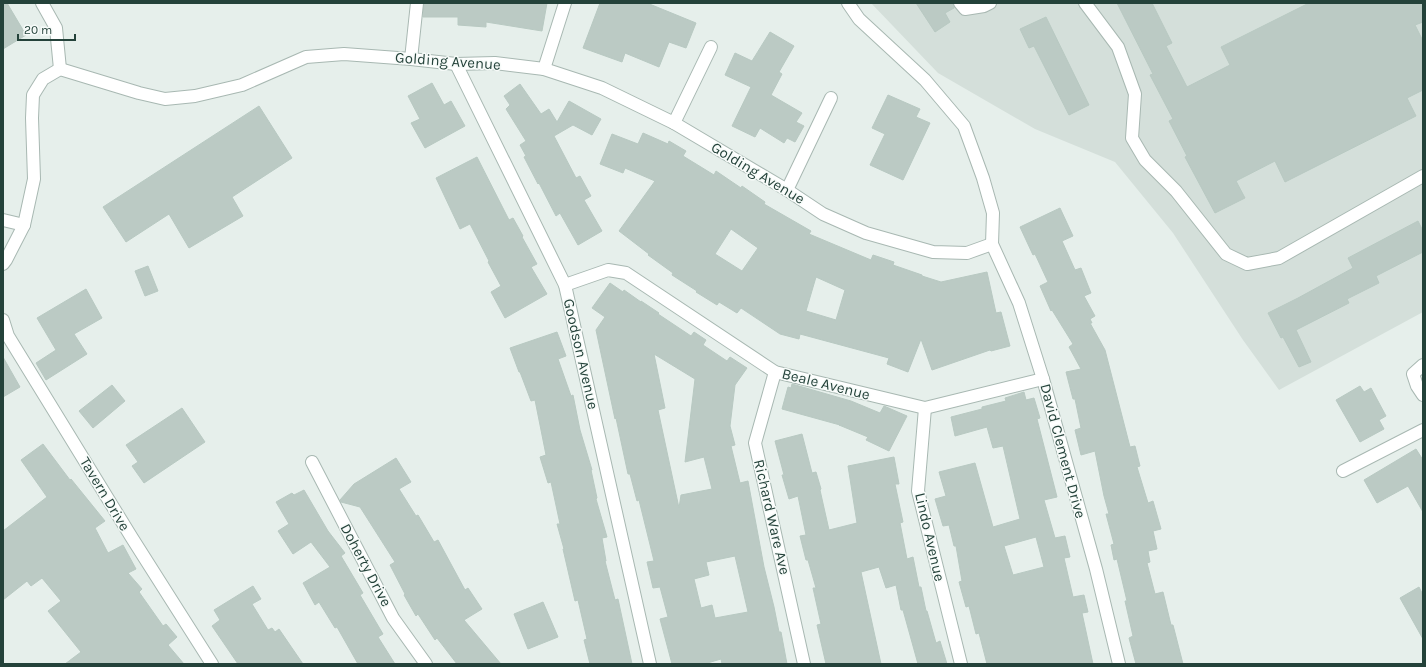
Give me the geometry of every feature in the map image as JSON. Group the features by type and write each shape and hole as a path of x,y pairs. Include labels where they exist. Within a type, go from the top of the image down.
{"street":[{"path":"3,264 24,225 34,179 32,118 33,95 44,79 60,69 56,28 42,3"},
{"path":"411,59 417,3"},
{"path":"544,69 564,3"},
{"path":"848,3 859,19 925,80 964,126 983,178 993,214 992,244"},
{"path":"960,3 965,9 984,6 990,3"},
{"path":"1085,3 1118,47 1134,94 1132,138 1145,160 1176,191 1226,254 1247,264 1279,258 1423,176"},
{"path":"674,123 711,47"},
{"name":"Golding Avenue","path":"60,69 165,99 195,96 242,85 306,57 344,54 456,64 495,63 544,69 602,88 674,123 787,190 823,214 866,233 933,252 967,253 992,244"},
{"name":"Goodson Avenue","path":"456,64 565,285 650,664"},
{"path":"787,190 831,98"},
{"path":"3,220 24,225"},
{"name":"David Clement Drive","path":"992,244 1019,303 1043,379 1096,569 1119,664"},
{"name":"Beale Avenue","path":"565,285 608,270 626,273 775,372 925,408 1043,379"},
{"name":"Tavern Drive","path":"3,320 8,336 132,538 212,664"},
{"path":"1423,365 1413,374 1417,386 1423,394"},
{"name":"Richard Ware Ave","path":"775,372 755,443 804,664"},
{"name":"Lindo Avenue","path":"925,408 918,490 962,664"},
{"path":"1343,472 1423,430"},
{"name":"Doherty Drive","path":"312,462 393,618 426,664"}],"shaded area":[{"path":"871,3 1423,3 1423,312 1279,390 1243,340 1173,233 1115,162 1035,129 938,73"}],"building":[{"path":"3,3 7,3 26,35 3,49"},
{"path":"424,3 547,3 542,31 486,22 486,27 458,25 458,17 423,17"},
{"path":"600,3 647,3 696,23 686,48 669,42 659,67 625,53 622,62 583,48"},
{"path":"916,3 953,3 954,8 945,13 950,22 935,32"},
{"path":"1117,3 1152,3 1172,43 1166,46 1187,87 1230,65 1221,47 1309,3 1423,3 1423,22 1415,25 1423,41 1423,90 1407,98 1416,116 1285,182 1275,161 1236,181 1245,198 1215,213 1185,157 1187,156 1169,121 1173,119 1150,75 1153,74"},
{"path":"1046,17 1089,105 1069,115 1034,46 1029,48 1020,29"},
{"path":"770,32 794,46 779,72 782,74 771,95 802,113 796,122 804,126 795,142 787,138 784,143 760,128 755,137 732,126 751,87 725,75 735,53 752,61"},
{"path":"432,83 444,105 451,101 465,126 425,148 411,123 420,119 408,96"},
{"path":"520,84 541,114 549,109 557,122 569,101 601,119 592,135 573,125 554,136 576,178 580,176 591,196 584,200 602,231 578,245 560,213 556,216 539,183 538,184 524,157 526,156 520,145 526,141 506,109 510,105 504,96"},
{"path":"888,95 920,109 916,117 930,123 903,180 870,165 885,134 872,128"},
{"path":"259,106 292,158 232,197 243,216 189,248 169,214 126,242 103,207"},
{"path":"643,133 668,144 669,141 686,151 683,156 714,175 716,171 741,188 742,186 765,202 764,204 811,231 809,234 871,260 873,255 894,262 893,265 941,282 987,272 996,313 1001,312 1010,346 990,350 932,370 921,339 908,372 887,364 889,358 800,334 799,339 780,334 741,308 737,313 719,302 717,305 672,275 673,273 619,231 655,181 625,168 623,173 600,164 612,134 638,144","holes":["731,229 758,248 742,271 715,254","816,277 845,290 836,320 806,311"]},
{"path":"477,157 509,220 513,218 523,236 522,237 537,264 531,267 547,294 505,318 491,292 501,286 488,262 489,261 470,224 460,229 436,178"},
{"path":"1060,208 1073,236 1062,241 1075,270 1081,268 1091,293 1084,296 1095,316 1090,319 1092,323 1090,323 1105,350 1130,447 1135,446 1140,466 1137,467 1148,503 1153,501 1161,529 1153,531 1157,549 1148,551 1150,562 1147,563 1155,594 1163,592 1183,664 1136,664 1129,638 1133,636 1125,601 1127,601 1117,559 1114,560 1111,545 1114,544 1106,514 1109,514 1095,451 1081,455 1075,430 1081,428 1075,399 1073,399 1066,372 1081,369 1069,347 1073,344 1052,310 1051,311 1040,286 1048,282 1020,227"},
{"path":"1418,221 1423,231 1423,252 1376,276 1379,283 1347,299 1349,303 1296,330 1311,362 1299,367 1268,313 1353,268 1348,258"},
{"path":"148,266 158,291 145,296 135,271"},
{"path":"610,283 623,292 624,290 641,301 691,336 694,332 706,340 703,345 727,361 730,357 747,368 735,385 730,426 735,445 731,446 740,483 748,481 764,567 779,632 781,632 787,664 722,664 721,659 704,664 672,664 660,619 668,617 660,587 653,588 647,562 654,561 639,500 637,501 630,474 628,474 596,330 605,317 592,308","holes":["654,354 695,379 685,462 704,457 712,489 681,495 679,508 658,410 665,408","735,556 748,612 715,618 712,605 701,608 694,579 709,575 706,562"]},
{"path":"86,289 102,318 74,334 87,354 46,380 36,363 56,350 37,318"},
{"path":"557,332 566,356 558,359 571,396 573,395 580,430 592,470 596,499 607,537 602,538 605,561 615,600 618,599 632,664 590,664 584,640 587,639 578,600 575,601 557,524 560,524 551,482 548,483 540,457 546,455 535,400 531,401 510,348"},
{"path":"3,357 20,387 3,397"},
{"path":"792,384 851,401 880,413 884,406 907,416 889,451 866,440 868,437 840,425 782,409 788,387 791,388"},
{"path":"112,385 125,401 93,428 79,411"},
{"path":"1360,386 1364,392 1371,388 1386,416 1379,420 1384,429 1360,442 1336,400"},
{"path":"1024,392 1026,400 1034,398 1040,418 1037,419 1057,497 1044,500 1055,538 1065,536 1070,557 1064,558 1073,597 1084,595 1088,612 1082,613 1093,664 987,664 979,633 976,634 969,606 966,607 959,582 962,581 956,546 954,546 949,525 943,526 935,499 946,496 939,472 975,463 993,527 1020,519 1003,446 993,448 987,427 955,436 951,417 1006,401 1005,398","holes":["1036,537 1044,567 1013,575 1004,546"]},
{"path":"182,408 205,442 144,483 132,466 138,462 126,445"},
{"path":"802,434 812,473 816,472 821,489 829,530 857,523 848,466 894,457 899,484 895,484 903,522 900,523 907,559 913,557 919,587 921,587 926,611 936,643 940,641 947,664 918,664 903,610 901,610 896,585 886,588 879,567 861,572 881,664 826,664 817,625 821,624 813,588 816,588 808,560 806,560 800,536 806,535 798,496 789,499 775,441"},
{"path":"43,444 70,480 71,479 105,521 95,528 108,553 123,545 136,569 128,573 142,589 139,592 163,626 166,624 177,637 168,645 184,664 65,664 81,652 48,611 61,601 42,578 31,586 27,581 3,600 3,531 47,497 21,460"},
{"path":"1416,449 1423,460 1423,512 1408,486 1377,503 1364,480"},
{"path":"396,458 411,482 399,489 416,516 418,515 434,542 438,540 465,590 468,588 482,609 464,620 501,664 457,664 437,638 435,640 418,614 416,616 390,565 395,562 360,507 341,502 340,500 354,484"},
{"path":"304,490 328,531 345,553 341,556 363,593 360,595 383,634 378,637 395,664 358,664 337,627 335,628 319,602 315,605 303,583 330,567 311,542 293,554 278,531 289,524 276,502 292,493 294,495"},
{"path":"253,586 261,599 252,604 268,630 272,628 275,632 279,629 303,664 238,664 212,626 220,620 214,610"},
{"path":"1419,587 1423,595 1423,639 1400,598"},
{"path":"543,602 558,637 528,649 514,614"}]}
